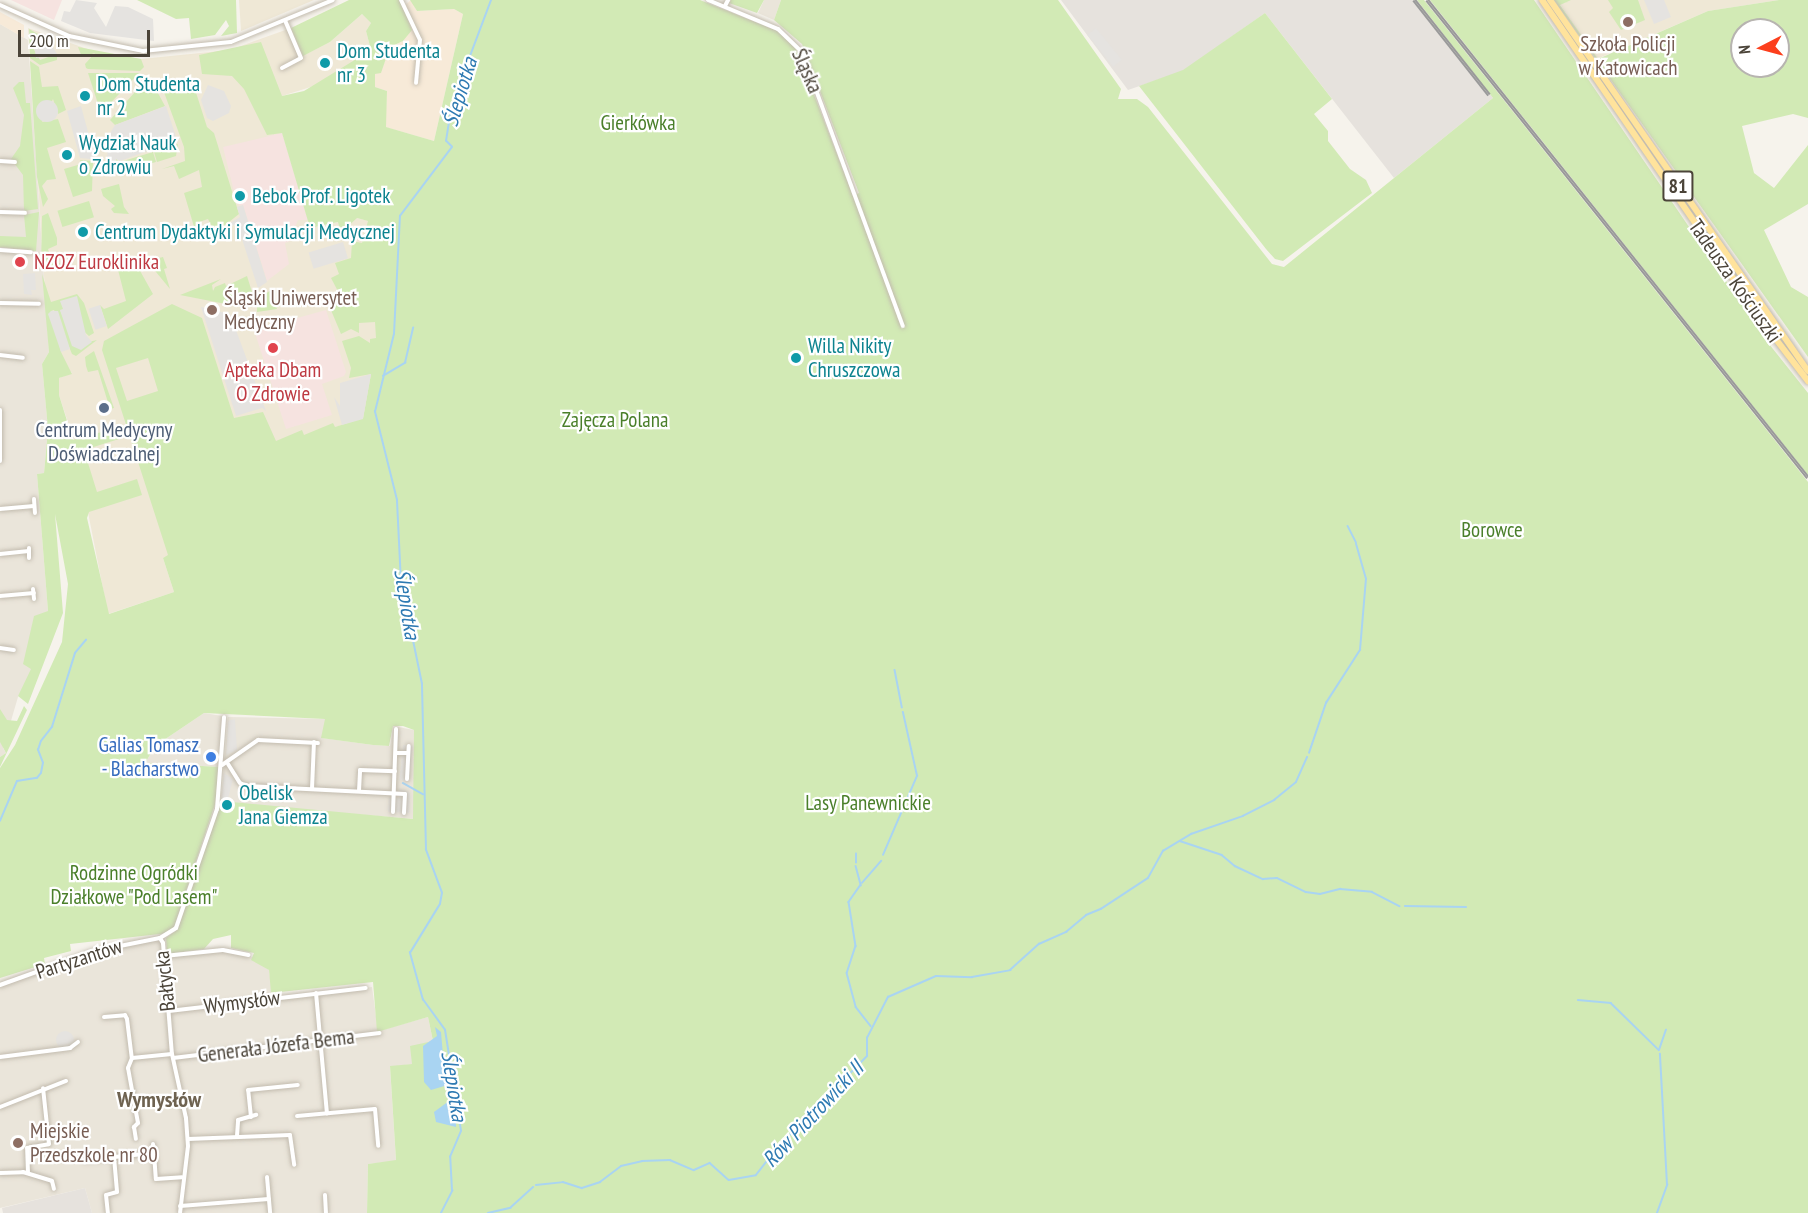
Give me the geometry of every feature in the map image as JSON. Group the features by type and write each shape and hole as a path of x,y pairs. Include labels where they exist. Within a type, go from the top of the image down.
{"main road":[{"name":"Tadeusza Kościuszki","path":"1542,0 1740,290 1808,381"},
{"name":"Tadeusza Kościuszki","path":"1550,0 1808,371"}],"street":[{"path":"0,5 69,36 136,51 227,43 286,22 333,0"},
{"path":"401,0 420,40 416,83"},
{"name":"Śląska","path":"708,0 778,28 798,46 903,326"},
{"path":"725,6 728,0"},
{"path":"282,68 301,58 286,22"},
{"path":"0,161 15,162"},
{"path":"0,212 25,213"},
{"path":"0,250 31,252"},
{"path":"0,303 39,304"},
{"path":"0,355 23,358"},
{"path":"0,410 0,461"},
{"path":"34,499 35,513"},
{"path":"0,509 34,506"},
{"path":"0,554 29,550 30,558"},
{"path":"0,596 33,590 34,599"},
{"path":"0,648 14,650"},
{"name":"Bałtycka","path":"180,1213 182,1177 188,1139 172,1056 164,956 160,938 176,928 217,808 224,717"},
{"path":"393,812 396,729"},
{"path":"222,765 228,764 258,740 316,742 312,789"},
{"path":"407,779 409,746"},
{"path":"396,753 408,753"},
{"path":"228,764 247,786 405,794 404,813"},
{"path":"359,791 360,770 395,771"},
{"name":"Partyzantów","path":"0,985 95,951 160,938"},
{"path":"164,956 223,950 249,955"},
{"name":"Wymysłów","path":"169,1011 366,988"},
{"path":"316,993 327,1113"},
{"name":"Bałtycka","path":"104,1017 128,1018 132,1058 128,1068 138,1123 134,1127 136,1139"},
{"name":"Generała Józefa Bema","path":"132,1058 322,1043 379,1033"},
{"path":"0,1057 70,1048 78,1042"},
{"path":"0,1107 43,1088 66,1081"},
{"path":"231,1119 253,1116 248,1090 298,1085"},
{"path":"28,1173 27,1148 49,1144 43,1088"},
{"path":"297,1116 375,1109 378,1146"},
{"path":"237,1136 239,1118"},
{"path":"188,1139 290,1135 294,1165"},
{"path":"153,1144 156,1179 182,1177"},
{"path":"85,1160 154,1153"},
{"path":"108,1213 106,1196 117,1192 114,1157"},
{"path":"0,1173 28,1173 52,1181 54,1189"},
{"path":"267,1177 270,1213"},
{"path":"325,1195 326,1213"},
{"path":"180,1206 269,1199"}],"shaded area":[{"path":"11,0 62,0 54,20"},
{"path":"76,0 97,3 94,8 106,27 115,6 128,7 153,19 154,41 90,33 61,21 64,11 70,12"},
{"path":"239,0 314,0 241,31"},
{"path":"411,0 417,11 454,9 463,14 434,141 385,127 387,91 375,87 374,74 381,72 390,47 403,41 404,6"},
{"path":"764,0 781,0 774,20 758,13"},
{"path":"1061,0 1417,0 1493,98 1394,178 1265,13 1183,71 1128,90"},
{"name":"Szkoła Policji w Katowicach","path":"1557,0 1779,0 1708,11 1597,59"},
{"path":"1644,0 1664,0 1671,17 1654,24"},
{"path":"0,12 24,25 24,38 0,24"},
{"name":"Śląski Uniwersytet Medyczny","path":"362,14 371,23 366,31 371,50 320,84 282,96 282,133 310,228 357,218 369,221 362,244 353,242 380,330 363,419 274,445 234,418 126,421 169,556 163,558 174,592 108,614 74,441 59,395 59,378 72,373 49,352 28,28 93,51 141,59 230,50 291,28 304,55 330,42"},
{"path":"0,24 28,40 49,352 42,364 48,429 44,473 37,474 48,611 32,669 18,697 3,748 6,753 0,757"},
{"path":"1096,28 1122,60 1113,67 1087,35"},
{"path":"48,39 57,54 36,58 34,45"},
{"path":"208,85 224,91 231,106 229,113 213,121 207,118 201,100"},
{"path":"47,100 57,107 58,111 51,121 47,122 37,115 36,111 43,101"},
{"path":"81,106 94,154 91,159 80,158 67,111"},
{"path":"166,106 177,140 120,161 116,159 113,172 106,171 109,135 115,125"},
{"path":"282,133 308,220 298,220 295,227 299,238 285,243 289,264 267,281 243,205 239,206 235,196 223,147"},
{"path":"243,205 267,282 258,288 237,224 219,230 240,217 237,207"},
{"path":"343,242 348,258 314,269 309,253"},
{"path":"35,273 36,290 31,290 32,295 24,294 23,274"},
{"path":"77,296 86,335 92,342 81,350 72,346 60,310 63,309 60,301"},
{"path":"100,305 107,326 95,330 89,309"},
{"path":"201,307 230,314 266,411 262,408 236,416"},
{"path":"326,310 346,372 344,376 322,384 332,415 286,429 254,330"},
{"path":"51,311 58,311 70,349 61,352 48,314"},
{"path":"371,374 363,419 342,425 334,397 340,406 340,383"},
{"path":"204,713 222,716 219,767 151,763 139,774 155,746"},
{"path":"228,717 326,719 322,738 373,745 390,746 393,726 414,730 414,819 221,803"},
{"path":"235,719 237,750 226,755 228,721"},
{"path":"403,745 413,746 409,781 399,780"},
{"path":"224,773 233,779 227,802 221,799"},
{"path":"399,788 410,793 409,813 388,812 389,798 399,798"},
{"path":"154,937 162,941 164,956 223,950 249,955 269,970 273,999 372,987 378,1031 428,1017 433,1041 412,1064 390,1067 396,1161 368,1164 367,1213 92,1213 85,1188 0,1208 0,985 95,951"},
{"path":"65,1031 71,1034 74,1040 71,1046 65,1049 59,1046 56,1040 59,1034"},
{"path":"85,1188 92,1213 3,1213 2,1208"}],"green space":[{"path":"137,0 236,0 237,33 221,36 229,26 226,20 215,35 191,39 189,18 176,19"},
{"name":"Lasy Panewnickie","path":"349,0 400,0 412,30 403,41 390,47 381,73 375,74 375,87 387,91 386,127 434,141 463,14 454,9 417,11 410,0 700,0 780,32 796,48 853,196 859,193 802,44 774,20 781,0 1058,0 1121,89 1118,99 1137,99 1148,107 1272,264 1284,267 1493,98 1417,0 1424,0 1808,482 1808,1213 367,1213 368,1164 396,1160 390,1066 412,1064 410,1046 433,1041 428,1017 377,1032 373,982 271,993 269,970 251,960 254,953 231,948 231,935 213,939 204,949 167,954 166,938 178,929 221,801 413,819 414,730 403,726 393,726 389,746 373,745 321,738 325,719 204,713 155,746 140,772 151,763 219,767 215,804 174,927 169,933 70,944 71,951 44,958 45,964 0,978 0,768 15,745 62,642 68,584 55,514 63,613 28,704 18,696 31,669 23,664 34,616 48,611 37,474 44,473 48,429 42,364 49,352 42,274 51,302 77,294 84,303 94,333 89,336 60,310 75,345 97,340 76,356 72,354 54,310 51,311 61,352 72,374 59,378 59,395 73,440 116,428 119,439 84,450 97,492 137,479 142,495 89,512 87,518 109,614 174,592 163,558 168,555 102,350 104,341 172,304 202,318 234,418 263,412 276,441 302,430 304,435 333,423 335,427 363,418 371,374 349,378 351,368 342,341 359,336 370,343 370,339 376,338 375,322 359,323 359,333 351,329 341,334 328,303 341,297 331,278 339,274 335,263 351,258 352,241 362,243 368,221 357,218 346,228 340,229 338,222 310,228 282,133 267,135 244,89 232,76 202,74 199,55 261,42 282,96 304,91 371,50 366,31 371,23 362,14 330,42 303,56 291,28","holes":["148,358 158,391 127,401 116,368"]},
{"path":"731,0 764,0 757,13 729,3"},
{"path":"1430,0 1534,0 1769,344 1808,393 1808,475"},
{"path":"1554,0 1571,0 1560,5 1598,59 1708,11 1779,0 1808,0 1808,118 1793,114 1742,126 1754,173 1774,188 1808,145 1808,204 1764,230 1791,287 1808,297 1808,357"},
{"path":"1608,0 1638,0 1645,20 1621,30 1609,12 1613,8"},
{"path":"1265,13 1332,99 1314,114 1328,131 1328,141 1350,169 1366,180 1372,193 1283,261 1275,259 1266,249 1139,86 1183,70"},
{"path":"29,29 52,42 48,40 33,48 40,60 57,54 57,60 40,65 30,58"},
{"path":"78,47 141,59 144,67 140,71 88,69 85,64 95,53 82,57"},
{"path":"30,61 39,67 42,87 58,86 66,110 58,114 53,99 42,122 58,119 66,142 47,148 56,179 47,180 42,186 48,199 43,207 37,177"},
{"path":"88,73 139,73 101,113"},
{"path":"163,80 192,80 207,127 214,133 239,214 219,230 214,231 208,219 196,223 195,230 184,193 202,187 199,170 179,179 174,166 162,169 185,161 184,147 161,84"},
{"path":"19,82 24,82 26,103 30,103 38,209 24,211 23,175 11,159 20,146 24,115 13,88"},
{"path":"143,83 153,84 165,106 115,125 110,120"},
{"path":"178,144 176,156 157,162 154,152"},
{"path":"153,152 156,162 114,173 116,159 120,162"},
{"path":"80,160 93,161 92,191 73,197 64,169 81,164"},
{"path":"119,184 124,207 129,214 114,213 111,209 115,206 103,196 101,189"},
{"path":"89,201 94,217 62,227 57,211"},
{"path":"39,212 36,251 0,247 0,236 26,237 24,215"},
{"path":"48,213 57,238 57,245 48,249 52,260 61,264 41,270 42,216"},
{"path":"163,257 167,268 164,269 170,289 147,261"},
{"path":"134,260 153,294 108,329 100,305 104,309 126,301 117,266"},
{"path":"247,276 252,292 231,305 180,295 221,279 212,285 213,291 215,287 225,283 226,286"},
{"path":"271,290 277,309 257,312 257,300"},
{"path":"94,351 114,408 110,409 98,370 88,372 85,357"},
{"path":"24,706 27,710 0,767 0,757 6,753 0,742 0,709 7,720 17,721"}],"water":[{"path":"435,1027 441,1032 444,1067 451,1084 431,1090 424,1082 423,1046 437,1036"},
{"path":"453,1098 456,1127 436,1122 434,1112"}],"waterway":[{"name":"Ślepiotka","path":"441,1213 452,1191 450,1157 461,1131 445,1030 423,1000 410,953 440,904 442,893 426,850 422,684 401,583 397,500 375,412 394,334 400,216 452,147 446,141 452,104 491,0"},
{"path":"383,376 405,363 413,328"},
{"name":"Rów Piotrowicki II","path":"1348,526 1356,542"},
{"name":"Rów Piotrowicki II","path":"1309,753 1326,703 1360,650 1366,579 1356,544"},
{"path":"0,821 17,781 37,778 41,773 43,763 38,750 41,741 52,727 75,653 86,640"},
{"path":"895,670 902,707"},
{"path":"883,855 917,776 903,713"},
{"name":"Rów Piotrowicki II","path":"536,1185 563,1182 582,1188 600,1182 621,1166 642,1161 670,1160 694,1170 710,1163 729,1180 756,1175 776,1149 867,1056 867,1038 888,997 936,976 972,977 1010,970 1039,944 1066,932 1086,915 1101,909 1148,878 1163,851 1191,834 1243,816 1274,800 1296,782 1307,757"},
{"path":"403,783 423,794"},
{"path":"1180,841 1222,855 1235,866 1263,879 1277,878 1306,892 1320,894 1340,889 1372,892 1400,906"},
{"path":"856,854 856,863"},
{"path":"862,883 881,861"},
{"path":"856,866 861,885 849,902 856,946 847,973 856,1007 871,1026"},
{"path":"1405,906 1466,907"},
{"path":"1578,1000 1611,1003 1659,1050 1666,1030"},
{"path":"1657,1213 1667,1185 1660,1054"},
{"name":"Rów Piotrowicki II","path":"488,1213 510,1208 533,1187"}],"railway":[{"path":"1414,0 1489,95"},
{"path":"1427,0 1808,478"}],"place":[{"name":"Szkoła Policji w Katowicach","path":"1628,22"},
{"name":"Dom Studenta nr 3","path":"325,63"},
{"name":"Dom Studenta nr 2","path":"85,96"},
{"name":"Wydział Nauk o Zdrowiu","path":"67,155"},
{"name":"Bebok Prof. Ligotek","path":"240,196"},
{"name":"Centrum Dydaktyki i Symulacji Medycznej","path":"83,232"},
{"name":"NZOZ Euroklinika","path":"20,262"},
{"name":"Śląski Uniwersytet Medyczny","path":"212,310"},
{"name":"Apteka Dbam O Zdrowie","path":"273,348"},
{"name":"Willa Nikity Chruszczowa","path":"796,358"},
{"name":"Centrum Medycyny Doświadczalnej","path":"104,408"},
{"name":"Galias Tomasz - Blacharstwo","path":"211,757"},
{"name":"Obelisk Jana Giemza","path":"227,805"},
{"name":"Miejskie Przedszkole nr 80","path":"18,1143"}],"district":[{"name":"Wymysłów","path":"159,1100"}],"park label":[{"name":"Gierkówka","path":"638,123"},
{"name":"Zajęcza Polana","path":"615,420"},
{"name":"Borowce","path":"1492,530"},
{"name":"Rodzinne Ogródki Działkowe \"Pod Lasem\"","path":"134,885"}]}
